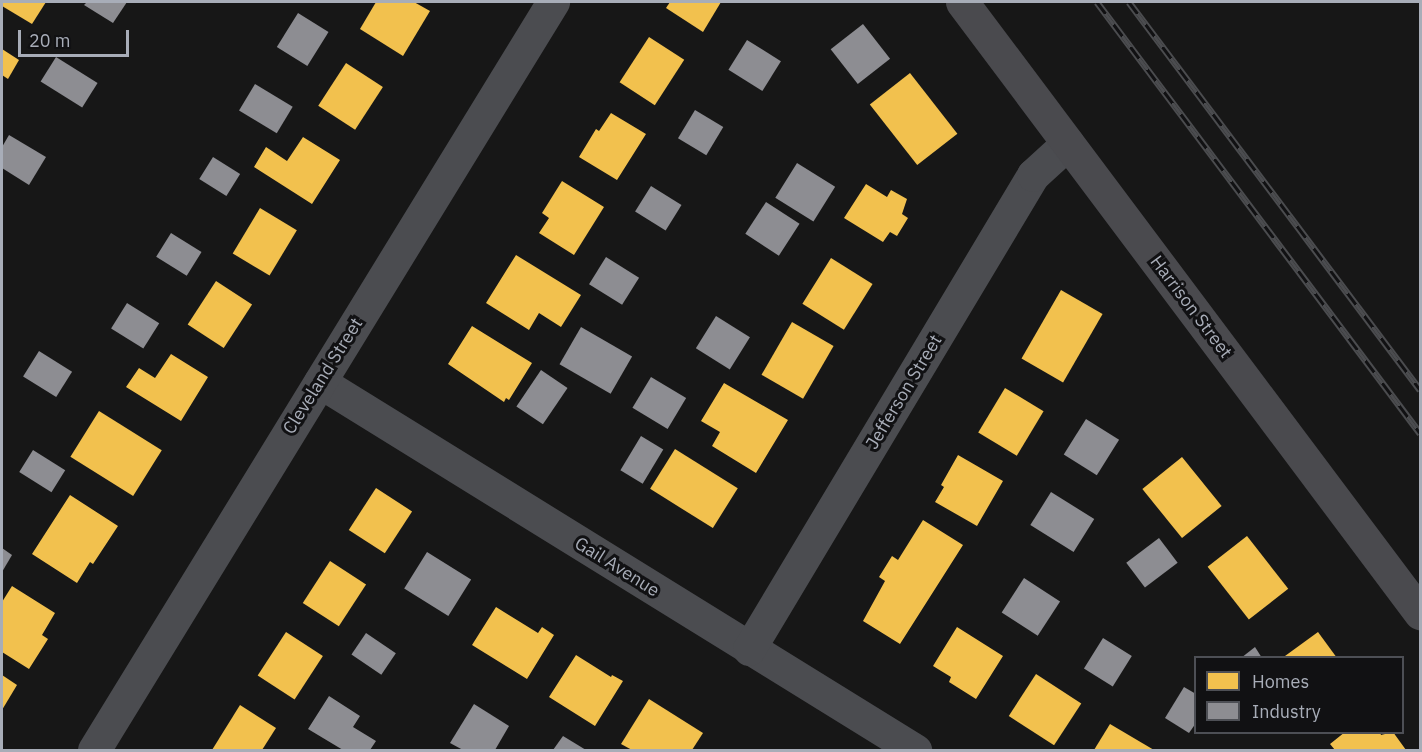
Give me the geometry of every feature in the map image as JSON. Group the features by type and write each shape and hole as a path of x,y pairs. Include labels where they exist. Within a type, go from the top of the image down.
{"main road":[{"name":"Harrison Street","path":"962,2 1420,613"}],"street":[{"name":"Cleveland Street","path":"94,750 553,2"},
{"name":"Jefferson Street","path":"749,649 1033,176 1068,143"},
{"name":"Gail Avenue","path":"320,382 915,750"}],"building: Homes":[{"path":"2,2 46,2 32,24 2,6"},
{"path":"376,2 414,2 430,11 403,56 360,29"},
{"path":"670,2 721,2 703,32 666,8"},
{"path":"649,37 684,60 655,105 620,82"},
{"path":"2,49 19,60 8,79 2,75"},
{"path":"346,63 383,87 355,130 318,106"},
{"path":"910,73 957,134 917,165 870,104"},
{"path":"611,113 646,134 617,180 579,157 596,129 599,131"},
{"path":"303,137 340,160 312,204 254,167 266,147 287,161"},
{"path":"562,181 604,207 574,255 539,233 549,218 542,213"},
{"path":"866,184 887,197 891,190 907,199 902,214 908,218 897,236 890,232 883,242 844,218"},
{"path":"260,208 297,230 270,276 233,253"},
{"path":"516,255 581,295 561,327 539,313 529,330 486,303"},
{"path":"831,258 873,284 844,330 802,304"},
{"path":"216,281 252,304 224,348 188,325"},
{"path":"1061,290 1103,314 1063,382 1022,358"},
{"path":"792,322 834,346 803,399 762,375"},
{"path":"472,326 532,363 509,400 506,398 504,402 448,364"},
{"path":"171,354 208,377 181,421 126,387 139,368 155,378"},
{"path":"724,383 788,420 756,473 712,446 720,432 701,421"},
{"path":"1005,388 1044,411 1017,456 978,433"},
{"path":"99,411 162,450 133,496 70,457"},
{"path":"675,449 738,488 713,528 650,489"},
{"path":"958,455 1003,481 977,526 935,502 944,487 941,485"},
{"path":"1182,457 1222,506 1182,538 1142,489"},
{"path":"376,488 412,511 385,553 349,530"},
{"path":"70,495 118,526 93,564 90,562 77,583 32,554"},
{"path":"923,520 963,545 900,644 863,621 885,581 879,577 892,556 898,560"},
{"path":"1247,536 1288,589 1249,620 1208,567"},
{"path":"330,561 366,584 339,626 303,603"},
{"path":"12,586 55,613 42,635 48,639 29,669 2,652 2,602"},
{"path":"496,607 538,633 542,627 554,635 527,679 472,645"},
{"path":"957,627 1003,656 976,699 949,682 951,677 933,666"},
{"path":"286,632 323,656 295,700 258,676"},
{"path":"1318,632 1336,656 1285,656"},
{"path":"576,655 611,677 612,675 623,681 595,726 549,697"},
{"path":"1036,674 1081,703 1054,745 1009,716"},
{"path":"2,675 17,685 2,710"},
{"path":"649,699 703,733 692,750 632,750 621,744"},
{"path":"240,705 276,728 262,750 212,750"},
{"path":"1110,724 1154,750 1094,750"},
{"path":"1342,734 1394,734 1406,750 1335,750 1330,744"}],"building: Industry":[{"path":"87,2 127,2 113,23 84,5"},
{"path":"298,13 329,32 307,66 277,47"},
{"path":"863,24 890,59 858,84 831,49"},
{"path":"747,40 781,61 762,91 728,70"},
{"path":"56,57 98,83 82,108 41,82"},
{"path":"255,84 293,107 277,133 239,111"},
{"path":"695,110 723,127 706,155 678,138"},
{"path":"9,135 46,157 29,185 2,168 2,147"},
{"path":"213,157 240,174 226,196 199,179"},
{"path":"797,163 835,187 813,222 775,198"},
{"path":"651,186 682,205 666,231 635,211"},
{"path":"766,202 800,224 779,256 745,234"},
{"path":"171,233 202,252 187,276 156,257"},
{"path":"606,257 639,278 622,305 589,284"},
{"path":"127,303 159,323 143,349 111,328"},
{"path":"716,316 750,337 730,369 696,348"},
{"path":"581,327 632,356 611,394 560,364"},
{"path":"39,351 72,372 56,397 23,376"},
{"path":"541,370 568,388 543,424 516,406"},
{"path":"651,377 686,398 668,429 632,408"},
{"path":"1086,419 1119,440 1097,475 1064,455"},
{"path":"641,436 663,449 643,484 620,470"},
{"path":"33,450 65,470 51,492 19,472"},
{"path":"1051,492 1094,519 1074,552 1030,525"},
{"path":"1159,538 1178,563 1145,587 1126,563"},
{"path":"2,548 12,555 2,572"},
{"path":"427,552 471,580 448,616 404,588"},
{"path":"1024,578 1060,601 1038,636 1002,612"},
{"path":"366,633 396,653 381,675 351,655"},
{"path":"1103,638 1132,656 1113,687 1084,669"},
{"path":"1255,647 1261,656 1244,656"},
{"path":"1184,687 1194,693 1194,726 1189,733 1165,718"},
{"path":"329,696 360,716 353,727 376,741 370,750 343,750 308,729"},
{"path":"474,704 509,726 495,750 463,750 450,743"},
{"path":"563,736 586,750 553,750"}],"railway":[{"path":"1097,2 1420,433"},
{"path":"1129,2 1420,390"}]}
